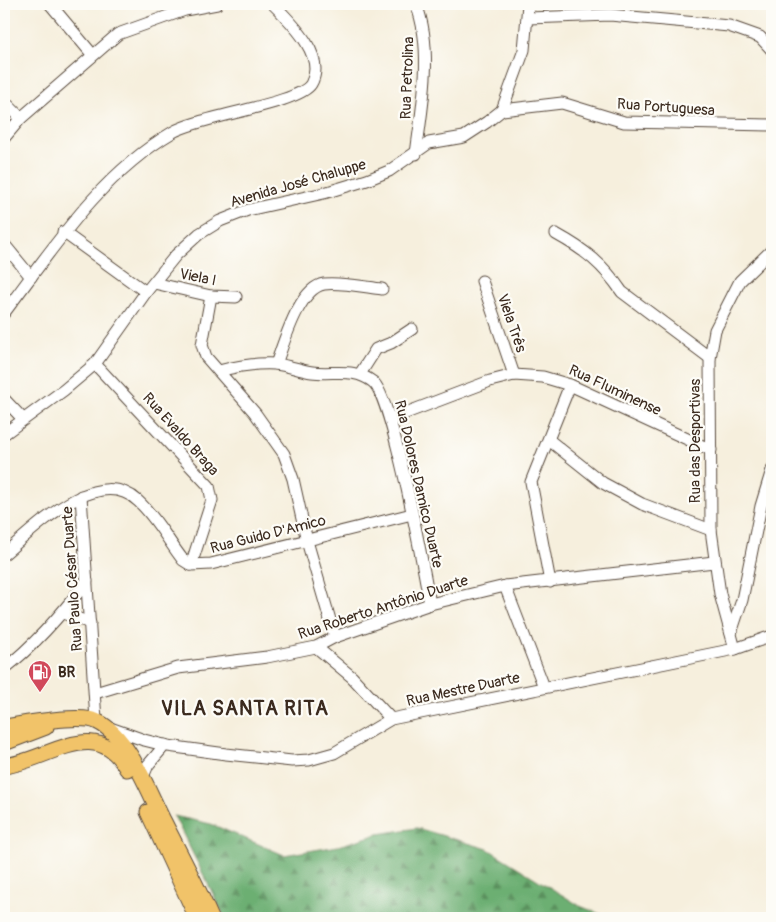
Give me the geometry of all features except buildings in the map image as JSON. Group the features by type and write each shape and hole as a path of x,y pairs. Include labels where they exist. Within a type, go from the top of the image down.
{"main road":[{"path":"4,743 39,731 58,720"},
{"path":"4,727 58,720 101,723 119,740 142,779 211,918"},
{"path":"4,766 45,754 67,745 96,742 109,747 116,753 144,805 197,918"},
{"path":"4,760 8,762 37,753 45,754"}],"street":[{"path":"50,4 92,54"},
{"path":"4,138 21,118 92,54 125,30 182,7 217,4"},
{"path":"4,313 63,232 98,192 138,157 174,131 199,121 284,99 300,93 310,85 314,71 312,55 303,37 273,4"},
{"name":"Rua Petrolina","path":"416,4 423,21 425,55 416,154"},
{"path":"502,110 524,50 528,4"},
{"path":"528,18 595,14 729,26 760,37 772,50"},
{"path":"4,101 21,118"},
{"name":"Rua Portuguesa","path":"502,110 562,103 624,122 772,125"},
{"name":"Avenida José Chaluppe","path":"4,434 64,390 95,364 146,292 176,256 199,234 220,221 248,210 324,193 389,172 429,143 464,137 476,131 502,110"},
{"path":"63,232 146,292"},
{"path":"556,234 586,251 612,277 622,292 710,358"},
{"path":"4,244 31,277"},
{"name":"Rua das Desportivas","path":"736,649 714,562 711,530 710,358 715,330 740,281 772,250"},
{"name":"Viela Três","path":"482,281 514,376"},
{"name":"Viela I","path":"154,283 211,296 236,297"},
{"path":"276,364 294,318 312,289 324,284 382,288"},
{"path":"211,296 202,345 206,357 255,413 284,454 293,479 307,541 335,637"},
{"path":"218,371 251,364 276,364 310,371 360,374 376,349 391,343 412,330"},
{"name":"Rua Evaldo Braga","path":"95,364 208,486 212,500 191,565"},
{"name":"Rua Dolores Damico Duarte","path":"360,374 378,385 390,419 430,604"},
{"name":"Rua Fluminense","path":"390,419 490,381 514,376 543,377 570,385 711,450"},
{"path":"550,582 531,482 534,470 549,440 570,385"},
{"path":"4,399 24,419"},
{"path":"549,440 603,483 642,504 711,530"},
{"path":"731,633 742,600 761,506 772,470"},
{"path":"4,554 54,513 82,496 108,488 123,491 138,501 183,560 191,565"},
{"name":"Rua Paulo César Duarte","path":"82,496 94,693 101,723"},
{"name":"Rua Guido D'Amico","path":"191,565 210,564 412,514"},
{"name":"Rua Roberto Antônio Duarte","path":"94,693 178,668 267,657 316,647 335,637 430,604 505,586 714,562"},
{"path":"4,669 25,652 63,613 87,581"},
{"path":"505,586 544,687"},
{"path":"63,613 90,622"},
{"name":"Rua Mestre Duarte","path":"101,723 133,737 165,745 292,761 309,760 334,753 391,719 736,649 772,636"},
{"path":"316,647 352,676 391,719"},
{"path":"142,779 148,765 165,745"}],"green space":[{"path":"174,816 211,824 284,855 338,846 378,834 417,828 488,849 580,906 610,918 225,918"}],"place":[{"name":"BR","path":"40,693"}],"district":[{"name":"VILA SANTA RITA","path":"245,708"}]}
